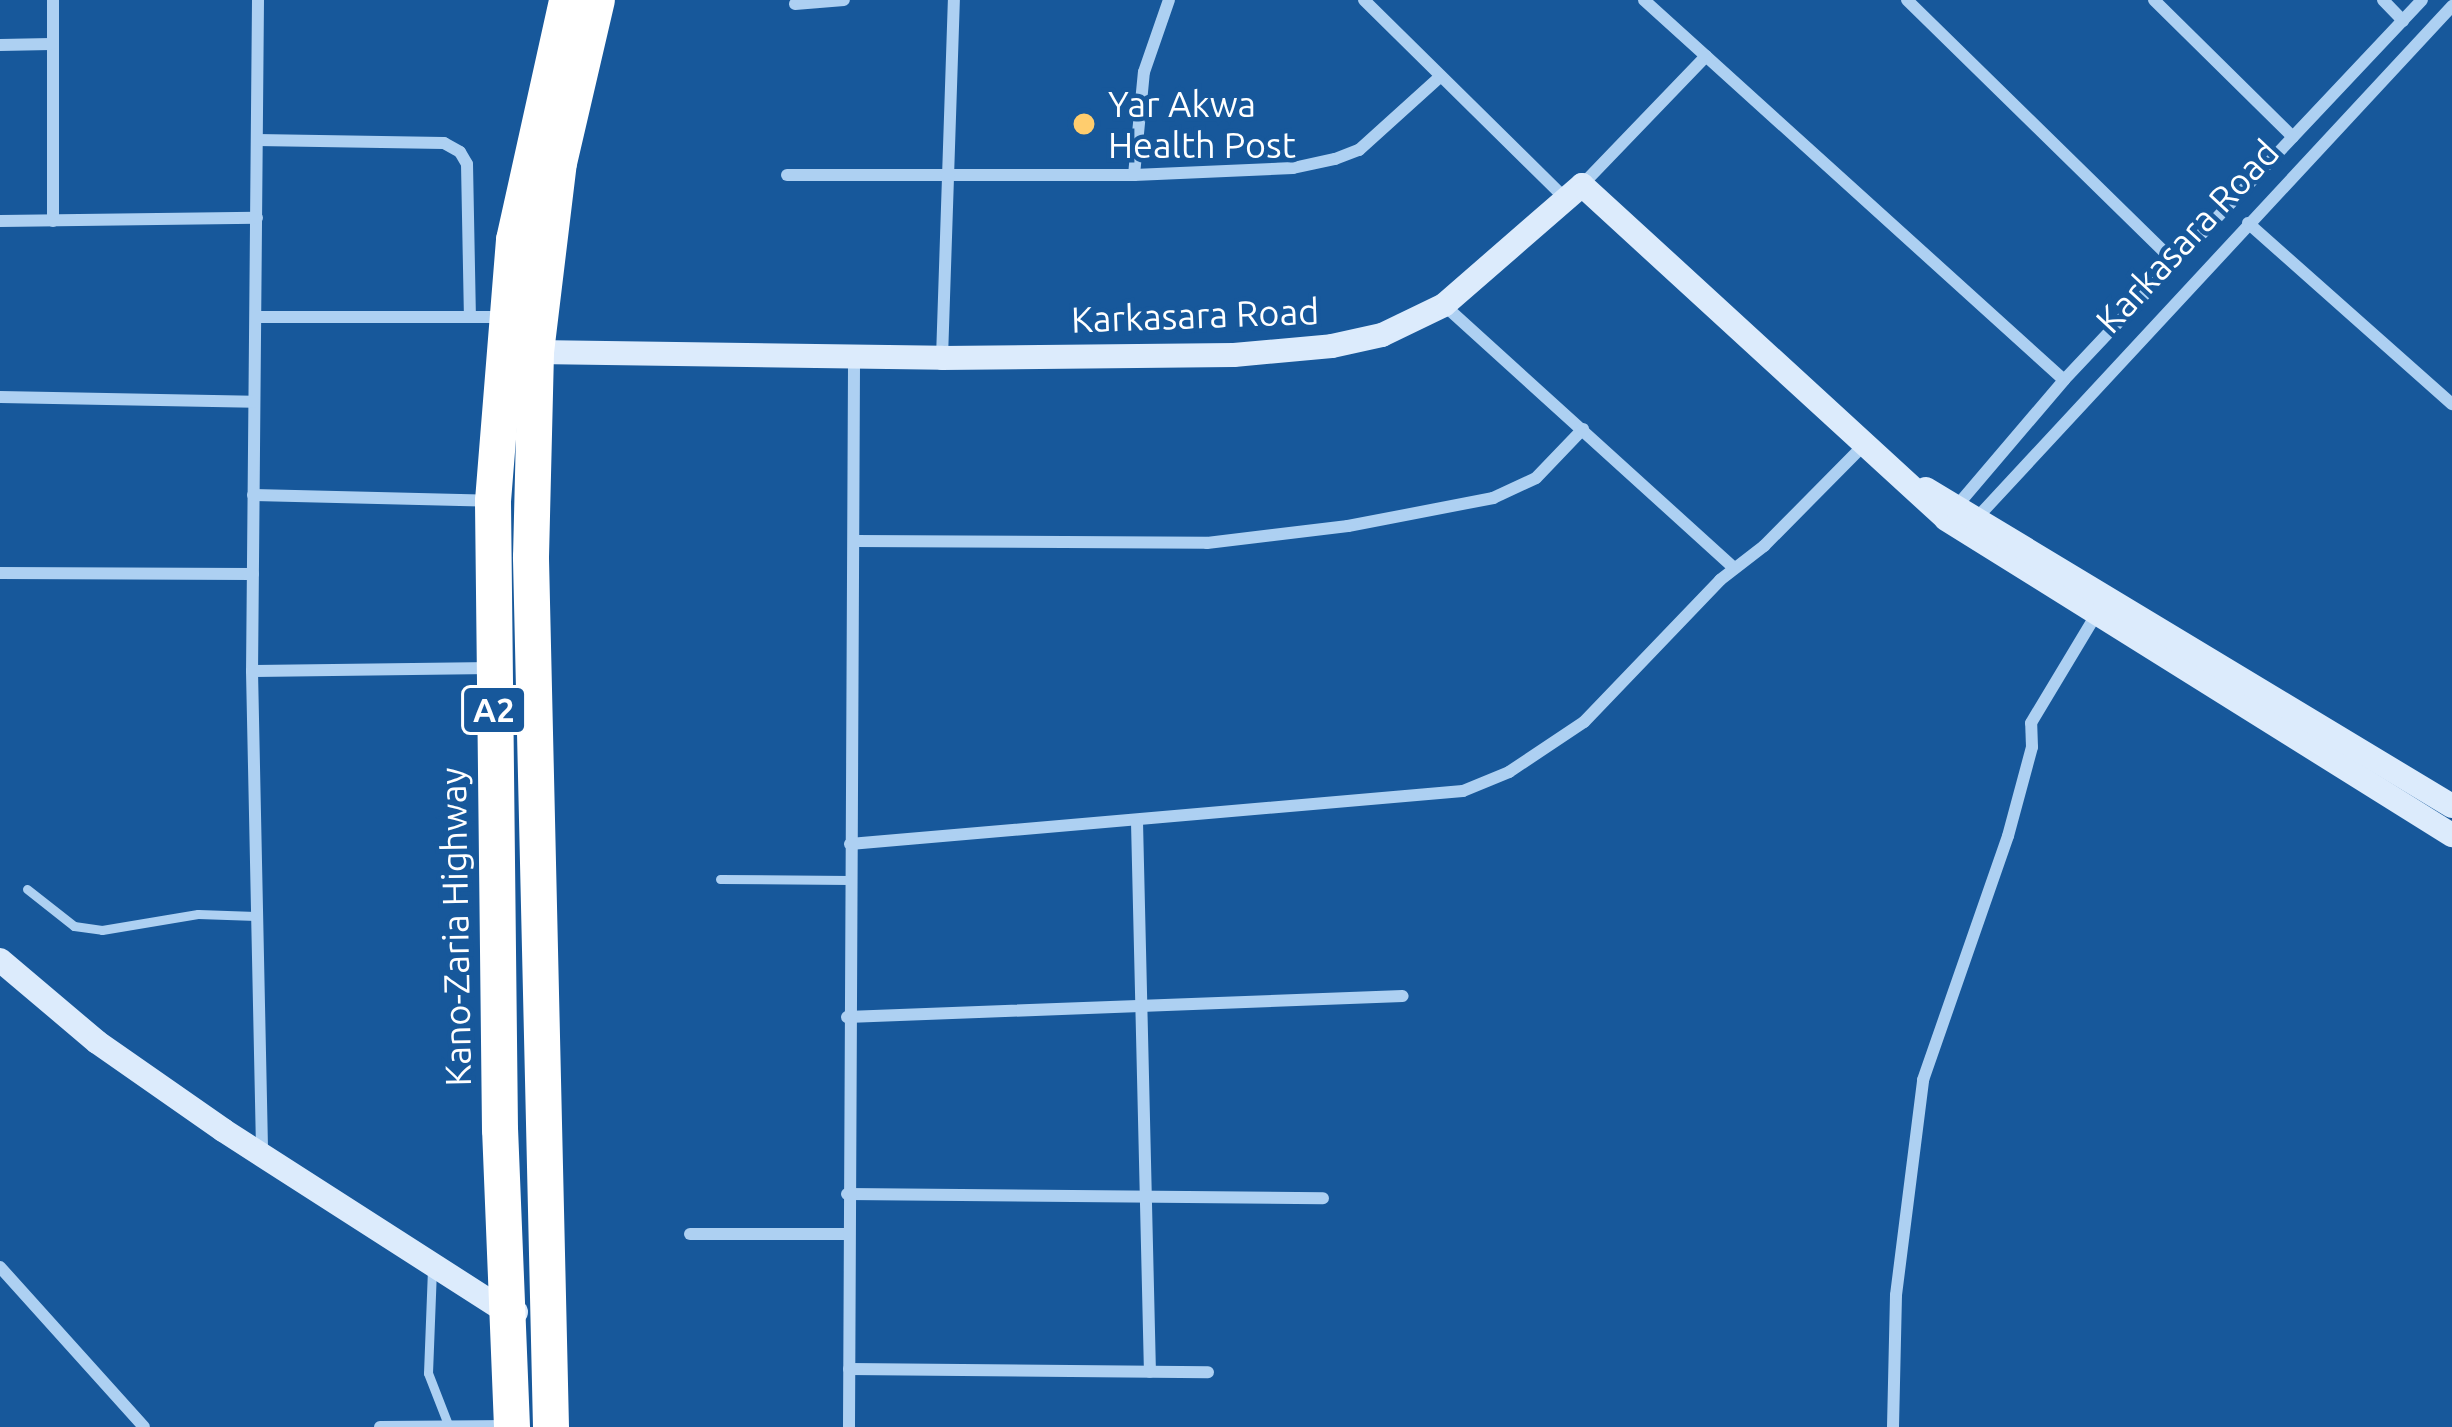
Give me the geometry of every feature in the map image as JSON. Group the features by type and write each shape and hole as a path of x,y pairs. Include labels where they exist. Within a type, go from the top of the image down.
{"highway":[{"name":"Kano-Zaria Highway","path":"512,1426 488,317 567,0"},
{"name":"A2","path":"551,1427 531,557 536,352 559,163 597,0"}],"main road":[{"name":"Karkasara Road","path":"536,352 942,358 1234,355 1332,346 1382,334 1444,305 1574,192"},
{"path":"1574,192 1907,481 2096,615 2452,835"},
{"path":"1961,518 2452,806"},
{"path":"0,960 97,1042 262,1155 506,1312 545,1313"}],"street":[{"path":"53,0 53,220"},
{"path":"258,0 252,670 262,1155"},
{"path":"795,4 844,0"},
{"path":"942,358 954,0"},
{"path":"1134,175 1144,72 1169,0"},
{"path":"1364,0 1574,192 1706,56"},
{"path":"1644,0 2064,380"},
{"path":"1907,0 2175,262"},
{"path":"2154,0 2293,136"},
{"path":"2383,0 2403,21"},
{"name":"Karkasara Road","path":"1961,518 2064,380 2422,0"},
{"name":"Karkasara Road","path":"1961,518 2452,6"},
{"path":"0,45 51,44"},
{"path":"787,175 1134,175 1294,168 1359,150 1442,76"},
{"path":"256,316 488,317 466,164 460,152 444,143 257,140"},
{"path":"0,221 257,218"},
{"path":"2248,223 2452,404"},
{"path":"1444,305 1733,567"},
{"path":"849,1427 847,1017 854,357"},
{"path":"0,398 253,402"},
{"path":"855,541 1207,542 1348,526 1493,498 1536,478 1562,457 1582,429"},
{"path":"850,844 1463,791 1509,772 1584,722 1733,567 1764,546 1864,445"},
{"path":"253,495 493,500"},
{"path":"0,573 253,574"},
{"path":"1893,1427 1896,1294 1923,1080 2008,836 2032,747 2031,724 2096,615"},
{"path":"252,670 493,668"},
{"path":"1137,822 1150,1372"},
{"path":"847,1017 1403,996"},
{"path":"848,1194 1323,1198"},
{"path":"690,1234 847,1234"},
{"path":"3,1276 144,1427"},
{"path":"849,1369 1208,1372"},
{"path":"380,1427 512,1426"}],"lane":[{"path":"720,879 850,880"},
{"path":"27,889 74,926 102,930 198,914 257,916"},
{"path":"433,1265 426,1352 449,1427"}],"place":[{"name":"Yar Akwa Health Post","path":"1084,124"}]}
